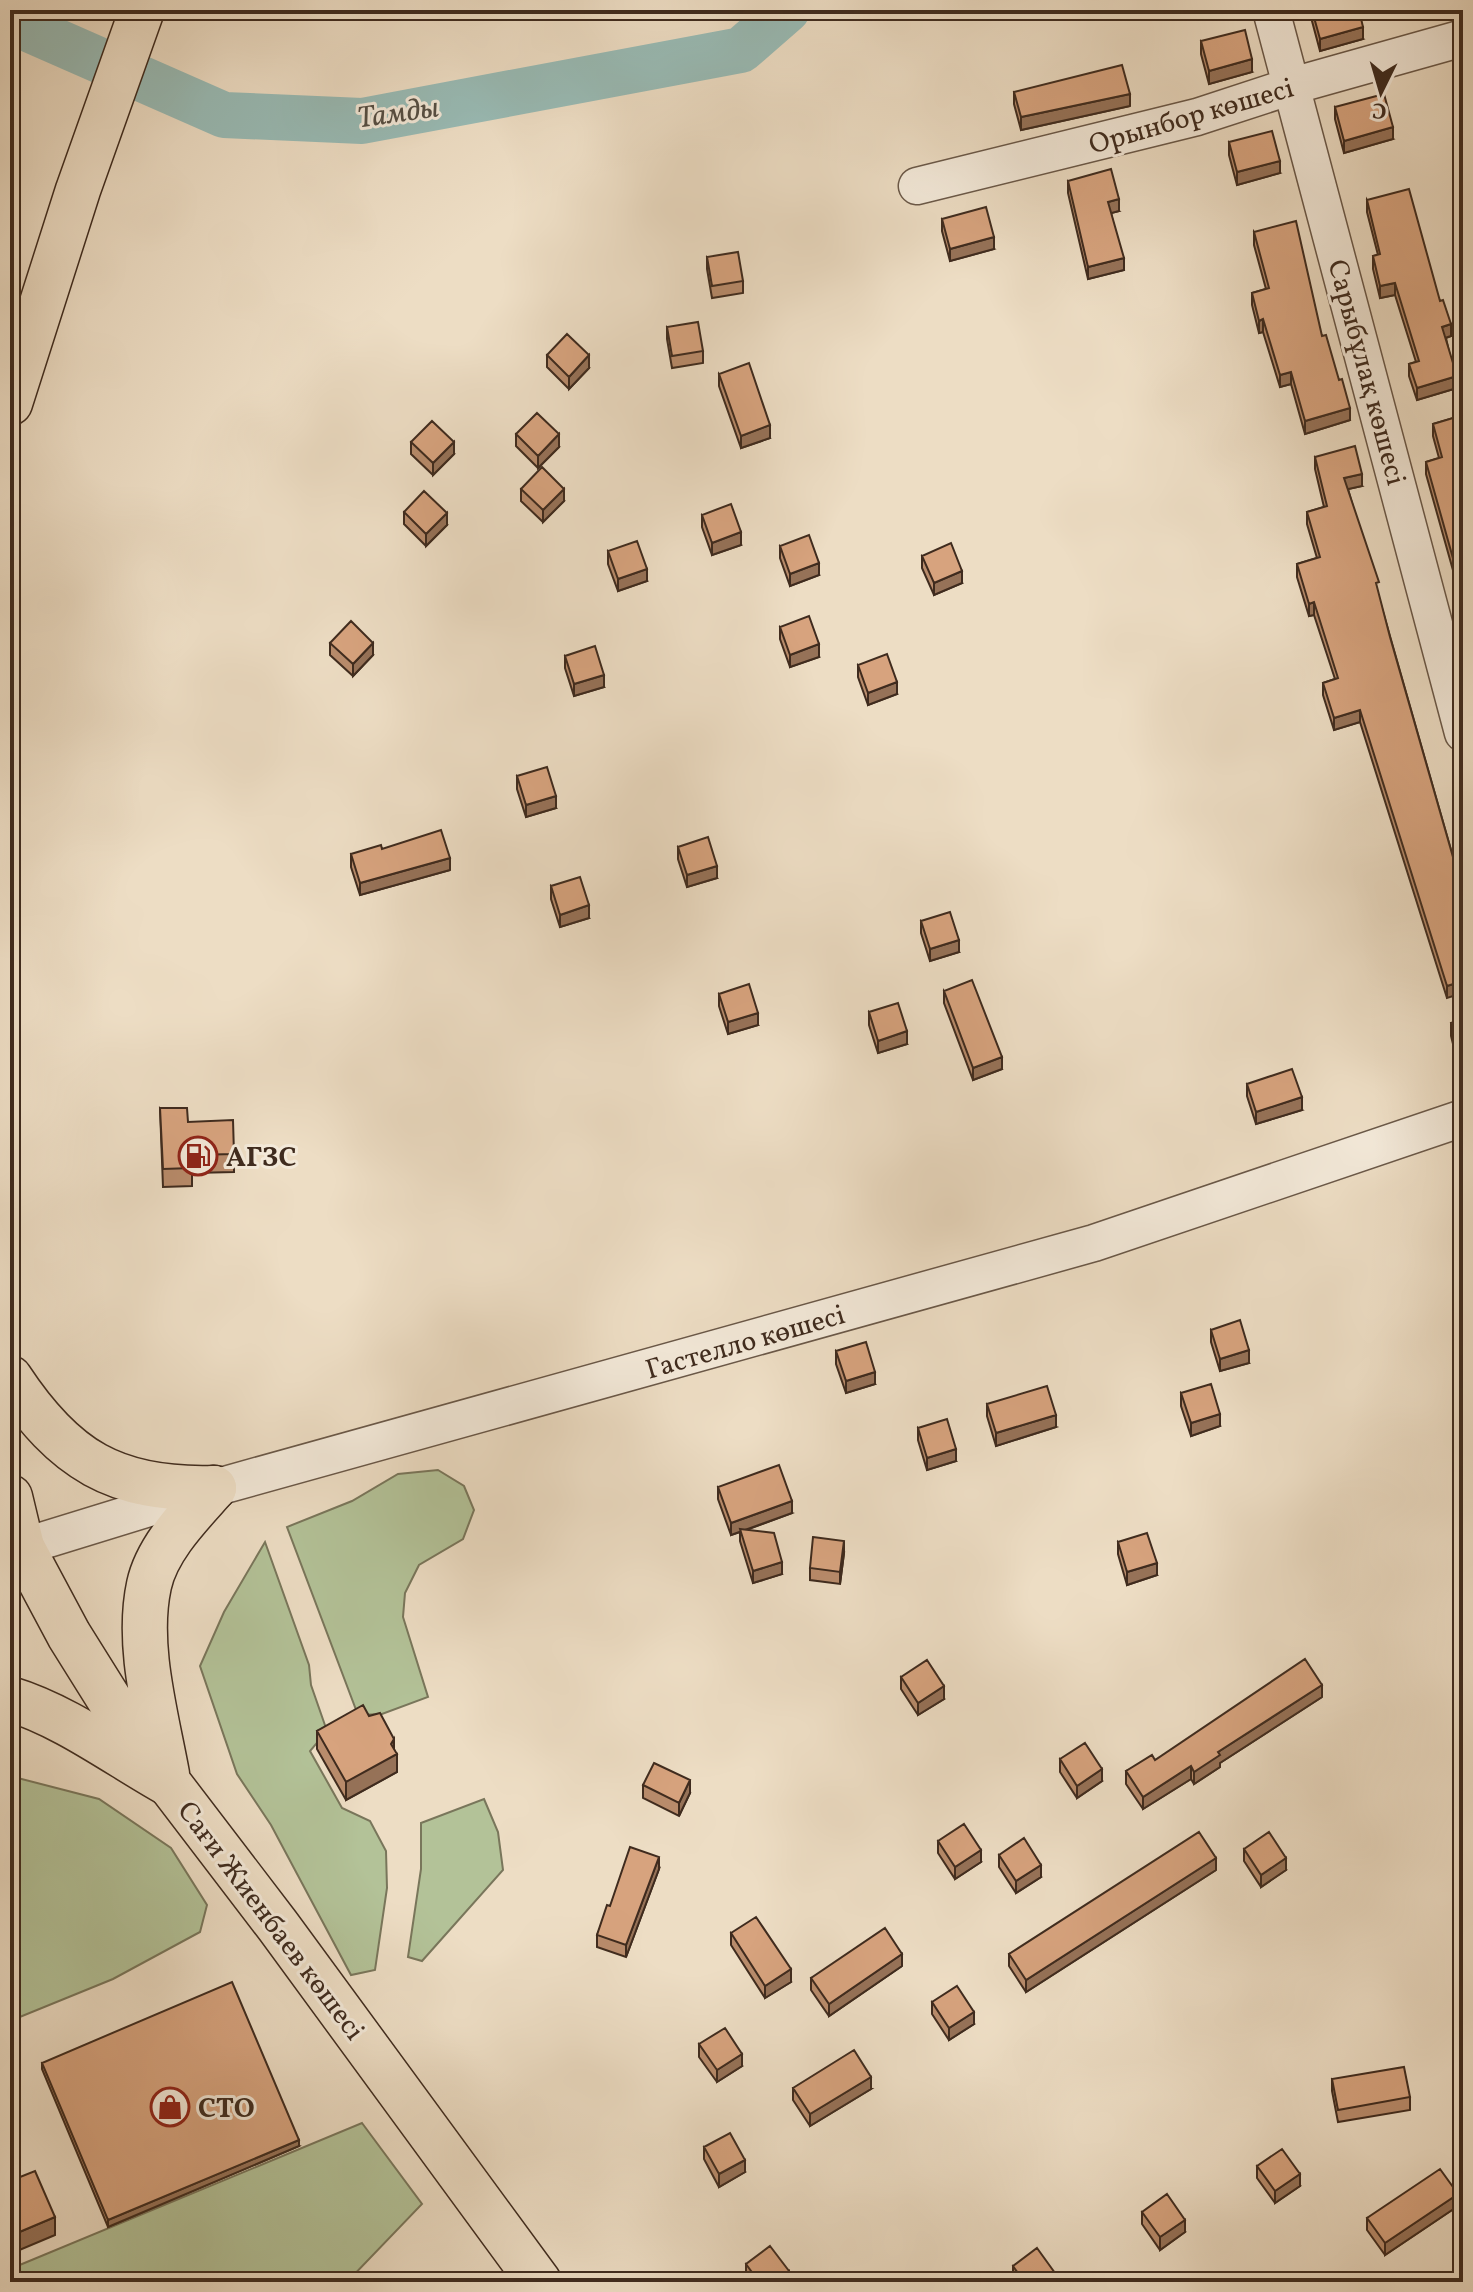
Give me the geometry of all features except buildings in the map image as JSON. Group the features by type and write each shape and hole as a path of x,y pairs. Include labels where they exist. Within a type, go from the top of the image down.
{"main road":[{"path":"10,403 78,190 142,10"},
{"path":"10,1378 68,1449 118,1478 175,1489 214,1488"},
{"path":"169,1784 150,1678 146,1627 149,1583 185,1520 214,1488"},
{"name":"Сағи Жиенбаев көшесі","path":"10,1497 16,1551 103,1692 539,2282"},
{"path":"10,1699 68,1725 169,1784"}],"street":[{"name":"Сарыбұлақ көшесі","path":"1271,10 1463,733"},
{"name":"Орынбор көшесі","path":"917,186 1197,117 1292,86 1463,38"},
{"name":"Гастелло көшесі","path":"16,1551 214,1488 1094,1243 1463,1118"}],"green space":[{"path":"438,1470 464,1486 474,1510 463,1539 419,1565 405,1593 403,1617 428,1697 382,1714 358,1715 287,1527 352,1501 398,1474"},
{"path":"265,1542 309,1665 311,1685 327,1731 310,1751 342,1808 370,1821 386,1851 387,1888 375,1970 351,1975 271,1825 237,1774 200,1666 224,1612"},
{"path":"10,1776 99,1799 171,1848 207,1905 200,1932 113,1979 10,2021"},
{"path":"484,1799 498,1832 503,1870 422,1961 408,1957 421,1869 421,1823"},
{"path":"362,2123 422,2204 347,2282 10,2282 10,2269"}],"waterway":[{"name":"Тамды","path":"10,21 224,115 362,121 741,50 787,10"}],"place":[{"name":"АГЗС","path":"198,1156"},
{"name":"СТО","path":"170,2107"}]}
